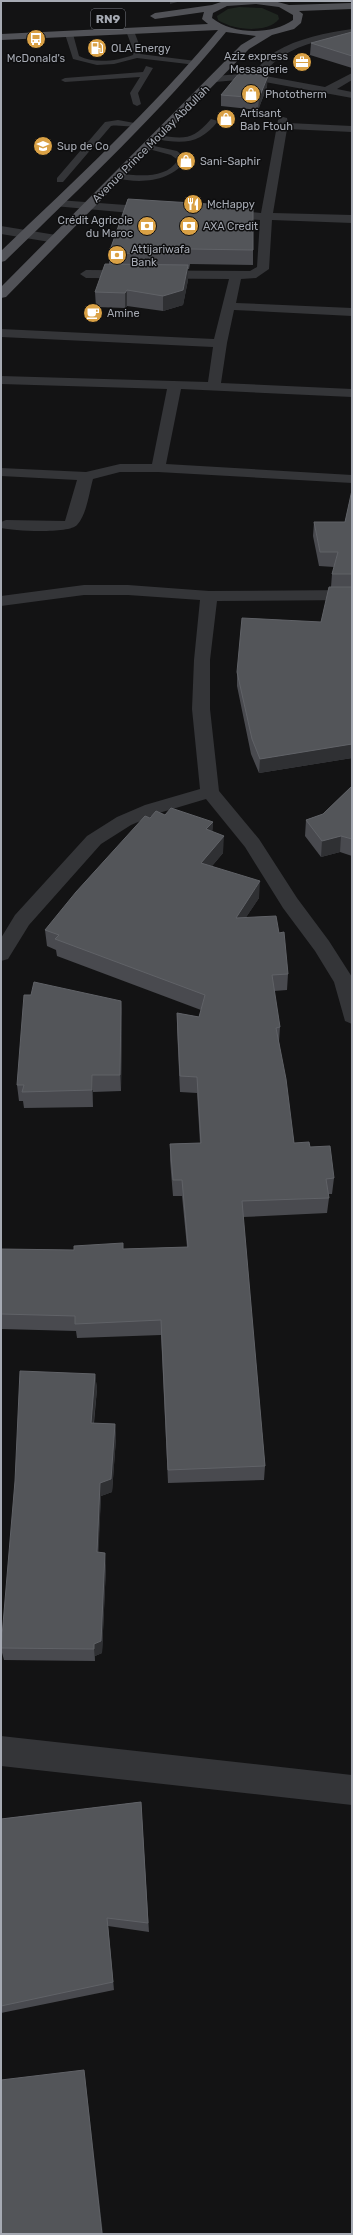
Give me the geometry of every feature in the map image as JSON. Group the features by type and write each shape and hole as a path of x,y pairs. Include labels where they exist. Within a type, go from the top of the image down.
{"main road":[{"path":"323,1 352,6"},
{"name":"RN9","path":"144,16 176,14 214,8 238,2 263,2 289,5 352,6"},
{"path":"289,5 299,16 298,21 293,26"},
{"path":"214,8 206,17 220,28"},
{"name":"RN9","path":"1,37 220,28 242,33 269,32 308,23"},
{"name":"Avenue Prince Moulay Abdullah","path":"1,258 96,166 196,63 220,28"},
{"path":"134,31 177,40"},
{"name":"Avenue Prince Moulay Abdullah","path":"1,294 214,80 245,46 269,32"},
{"path":"192,49 196,63"}],"street":[{"path":"214,80 247,76 258,72 272,58 290,48 315,39 352,32"},
{"path":"247,76 352,95"},
{"path":"326,91 352,76"},
{"path":"86,274 252,275 263,269 266,216 282,123 352,129"},
{"path":"58,204 88,208 166,211"},
{"path":"235,215 352,219"},
{"path":"1,230 56,240"},
{"path":"214,386 220,343 236,275"},
{"path":"228,306 352,312"},
{"path":"3,336 220,343"},
{"path":"1,380 214,386 352,393"},
{"path":"158,468 175,385"},
{"path":"1,472 86,476 120,468 158,468 352,478"},
{"path":"6,525 62,526 70,524 74,519 86,476"},
{"path":"1,601 91,590 128,590 209,596 352,595"},
{"path":"209,596 202,660 201,710 210,792 252,844 290,903 322,946 344,981 352,1016"},
{"path":"1,954 22,920 94,840 124,821 152,809 210,792"},
{"path":"1,1751 352,1790"}],"lane":[{"path":"134,31 138,52 136,56"},
{"path":"69,34 76,57 82,60 92,62 120,60 136,56 196,63"},
{"path":"137,104 134,93 156,59"},
{"path":"65,80 145,74"},
{"path":"156,137 182,140 195,139 201,136 214,121"},
{"path":"60,180 108,124 118,122 136,124"},
{"path":"118,176 163,176 171,172 182,162 183,159 178,155 148,146"},
{"path":"74,162 96,166"}],"shaded area":[{"path":"239,7 262,8 278,15 279,19 274,24 258,29 232,26 218,20 217,16 228,9"}],"building":[{"path":"352,32 352,56 311,43"},
{"path":"240,72 268,76 259,98 221,95"},
{"path":"128,199 208,204 253,209 253,250 190,249 190,254 109,253"},
{"path":"105,264 188,265 183,290 163,296 127,290 125,293 95,292"},
{"path":"352,490 352,574 332,574 338,552 320,552 314,522 345,522"},
{"path":"329,587 352,587 352,744 260,759 252,739 237,672 242,618 321,622"},
{"path":"352,786 352,839 341,836 322,841 306,820 323,814"},
{"path":"171,808 213,822 206,829 224,836 201,863 260,881 236,918 276,916 279,933 284,932 288,974 272,975 280,1027 276,1028 286,1079 294,1143 309,1142 310,1147 330,1146 334,1178 326,1179 329,1198 242,1201 265,1466 168,1470 161,1320 75,1324 75,1316 1,1314 1,1249 74,1250 74,1246 123,1243 123,1249 188,1247 182,1180 173,1180 170,1144 201,1143 197,1077 180,1076 177,1013 199,1017 205,995 55,939 59,935 45,930 76,892 145,816 150,818 156,811 165,815"},
{"path":"34,982 121,1001 120,1075 92,1075 92,1090 22,1092 24,1085 17,1085 24,995 31,995"},
{"path":"20,1371 95,1374 91,1423 115,1424 111,1479 100,1483 97,1552 105,1553 101,1641 94,1644 94,1649 1,1648 15,1481"},
{"path":"141,1802 148,1923 107,1918 113,1982 1,2006 1,1819"},
{"path":"84,2070 102,2234 1,2234 1,2080"}],"place":[{"name":"McDonald's","path":"36,39"},
{"name":"OLA Energy","path":"97,48"},
{"name":"Aziz express Messagerie","path":"302,62"},
{"name":"Phototherm","path":"251,94"},
{"name":"Artisant Bab Ftouh","path":"226,119"},
{"name":"Sup de Co","path":"43,146"},
{"name":"Sani-Saphir","path":"186,161"},
{"name":"McHappy","path":"193,204"},
{"name":"Crédit Agricole du Maroc","path":"147,226"},
{"name":"AXA Credit","path":"189,226"},
{"name":"Attijariwafa Bank","path":"117,255"},
{"name":"Amine","path":"93,313"}]}
